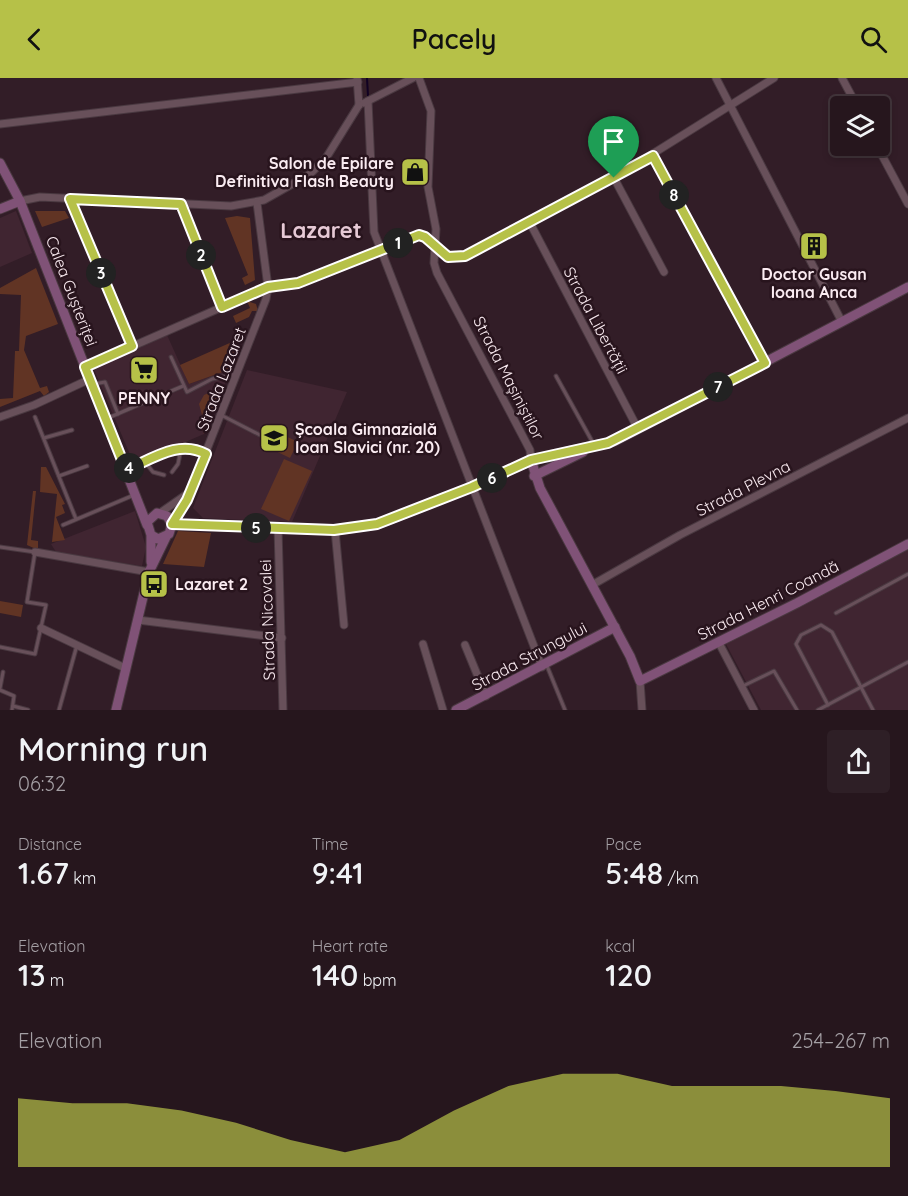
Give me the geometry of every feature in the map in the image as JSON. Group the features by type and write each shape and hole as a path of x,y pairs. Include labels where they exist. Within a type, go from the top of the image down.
{"street":[{"path":"0,209 20,201 40,197 231,206 257,203 319,167 359,105 413,78"},
{"name":"Strada Mașiniștilor","path":"419,78 431,111 428,187 435,222 437,273 530,450 534,477 615,627 640,681 642,710"},
{"path":"716,78 842,322"},
{"path":"85,367 268,287 298,283 419,235 425,237 448,257 457,258 530,223 653,156 774,78"},
{"path":"842,78 852,96"},
{"path":"0,124 358,80 359,105"},
{"path":"368,101 372,222 380,251 544,666"},
{"path":"653,156 765,363"},
{"path":"882,156 908,204"},
{"name":"Calea Gușteriței","path":"0,163 20,201 147,525"},
{"path":"614,178 664,272"},
{"name":"Strada Lazaret","path":"172,523 190,492 262,310 268,287 257,203"},
{"name":"Strada Libertății","path":"530,223 638,429"},
{"path":"534,477 593,447 638,429 908,287"},
{"path":"0,417 91,382"},
{"name":"Strada Plevna","path":"592,585 680,535 908,418"},
{"path":"157,514 172,523 278,528 334,530 377,524 472,487 531,460 593,447"},
{"path":"116,710 150,569 151,535 147,525 157,514 190,492"},
{"name":"Calea Gușteriței","path":"137,497 157,514"},
{"path":"150,569 172,523"},
{"name":"Strada Nicovalei","path":"278,528 283,710"},
{"path":"334,530 344,625"},
{"path":"151,535 158,539 166,537"},
{"name":"Strada Henri Coandă","path":"640,681 908,544"},
{"path":"34,552 150,569"},
{"path":"138,620 282,638"},
{"name":"Strada Strungului","path":"460,709 615,627"},
{"path":"41,628 126,668"},
{"path":"719,642 754,710"},
{"path":"423,644 443,710"},
{"path":"465,645 486,696"}],"lane":[{"path":"70,199 132,346"},
{"path":"181,204 222,307"},
{"path":"171,357 187,392 212,380 238,374"},
{"path":"556,376 593,447"},
{"path":"91,382 105,382 118,414"},
{"path":"106,419 183,386"},
{"path":"221,415 260,435"},
{"path":"35,417 76,519"},
{"path":"44,438 72,430"},
{"path":"172,472 178,464 181,449"},
{"path":"126,470 167,451 193,449 206,454"},
{"path":"145,462 153,472 164,475"},
{"path":"59,476 87,466"},
{"path":"63,525 137,497"},
{"path":"0,547 34,552 27,602 46,605 35,654 0,647"},
{"path":"836,613 908,574"},
{"path":"828,705 797,648 801,635 821,625 828,627 873,710"},
{"path":"59,710 77,645"},
{"path":"818,710 908,662"},
{"path":"544,666 565,710"},
{"path":"742,686 774,671 797,710"},
{"path":"3,672 0,689 12,694 12,708 28,710"}],"shaded area":[{"path":"16,211 32,253 0,267 0,218"},
{"path":"35,211 65,211 69,218 42,227"},
{"path":"237,216 250,218 255,280 245,285 242,278 248,275 225,218"},
{"path":"36,268 58,324 26,336 24,350 40,388 47,386 49,392 44,396 40,391 0,407 0,399 13,398 15,351 19,351 21,295 0,294 0,288"},
{"path":"247,301 256,304 258,311 252,311 249,317 236,323 233,316 250,308"},
{"path":"167,335 189,384 231,369 204,434 134,464 93,367"},
{"path":"241,338 234,358 240,359 231,369 189,384 180,365"},
{"name":"Școala Gimnazială Ioan Slavici (nr. 20)","path":"247,370 347,392 292,522 203,518 193,508"},
{"path":"215,390 222,390 204,434 202,429 204,422 199,404 204,395"},
{"path":"271,429 298,442 290,458 263,445"},
{"path":"284,459 312,471 289,521 261,509"},
{"path":"41,467 46,467 65,504 62,505 65,513 56,517 65,540 52,542 57,494 40,492"},
{"path":"33,491 36,491 31,540 38,541 38,550 27,545"},
{"path":"135,511 146,547 142,566 56,552 51,544"},
{"path":"178,531 211,533 204,567 163,564"},
{"path":"908,550 908,710 761,710 726,644"},
{"path":"0,601 23,605 21,617 0,613"}],"waterway":[{"path":"367,78 368,96"}],"place":[{"name":"Salon de Epilare Definitiva Flash Beauty","path":"415,172"},
{"name":"Doctor Gusan Ioana Anca","path":"814,246"},
{"name":"PENNY","path":"144,370"},
{"name":"Școala Gimnazială Ioan Slavici (nr. 20)","path":"274,438"},
{"name":"Lazaret 2","path":"154,584"}],"district":[{"name":"Lazaret","path":"321,230"}],"route":[{"path":"653,156 765,363 608,443 542,456 472,487 364,527 334,530 204,527 172,524 171,522 187,500 206,454 188,448 167,451 126,470 85,367 132,346 70,199 181,204 222,307 268,287 298,283 419,235 425,237 448,257 465,256 614,178 653,156"}]}
